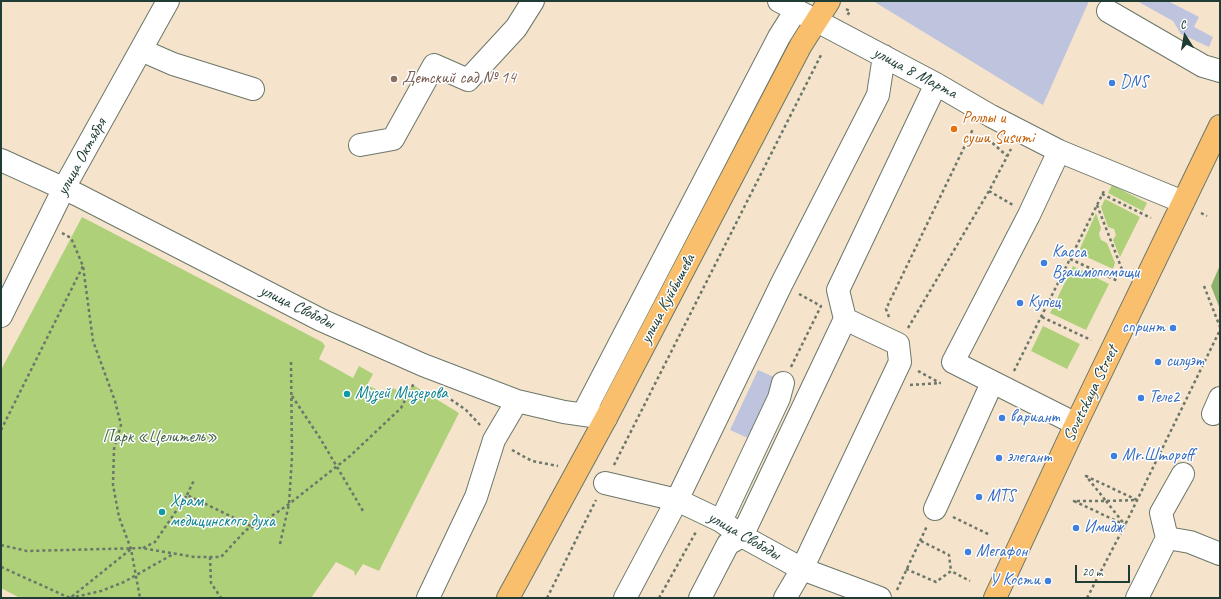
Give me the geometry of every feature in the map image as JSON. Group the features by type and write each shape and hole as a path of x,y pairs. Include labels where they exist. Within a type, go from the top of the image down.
{"main road":[{"name":"улица Куйбышева","path":"508,598 606,418 816,20 829,1"},
{"name":"Sovetskaya Street","path":"995,598 1076,424 1220,126"}],"street":[{"name":"улица Октября","path":"1,316 64,188 168,1"},
{"path":"360,145 393,139 434,65 468,80 516,28 534,1"},
{"path":"583,414 779,37 788,5"},
{"name":"улица 8 Марта","path":"788,5 936,84 991,116 1059,151 1182,202"},
{"path":"1108,11 1203,66 1220,71"},
{"path":"140,50 173,64 253,89"},
{"path":"625,598 677,500 781,285 878,94 884,56"},
{"path":"700,598 728,544 742,536 845,319 838,290 936,84"},
{"path":"1059,151 1029,215 953,362 1076,424"},
{"name":"улица Свободы","path":"1,160 64,188 321,320 423,365 518,401 564,412 606,418"},
{"path":"785,598 802,569 888,387 899,353 845,319"},
{"path":"721,521 779,398 783,383"},
{"path":"935,509 998,386"},
{"path":"428,598 476,497 494,440 518,401"},
{"path":"1137,598 1167,538 1161,514 1183,474"},
{"name":"улица Свободы","path":"605,483 677,500 721,521 742,536 802,569 889,594"},
{"path":"1167,538 1190,542 1220,554"}],"path":[{"path":"547,598 821,55"},
{"path":"888,387 941,383 899,353 886,309 975,126 980,131"},
{"path":"899,353 989,192 1006,156 1022,132"},
{"path":"985,136 1006,156"},
{"path":"998,386 1042,317 1113,173"},
{"path":"989,192 1029,215"},
{"path":"1102,194 1151,218"},
{"path":"1097,205 1123,272"},
{"path":"71,238 83,266 92,341 116,401 121,426 114,449 114,485 119,517 131,549 140,598"},
{"path":"1070,259 1118,281"},
{"path":"1,430 83,266"},
{"path":"781,285 821,306 783,383"},
{"path":"1087,598 1125,525 1220,329 1204,286"},
{"path":"1042,317 1091,340"},
{"path":"280,544 289,504 292,457 291,360"},
{"path":"1,545 27,550 142,548 194,557 221,557 246,530 263,522 289,504 337,466 401,408 413,385"},
{"path":"291,396 337,466 363,511"},
{"path":"1125,525 1086,476 1137,500"},
{"path":"142,548 155,542 187,495 194,480"},
{"path":"187,495 253,526"},
{"path":"1125,525 1074,502 1137,500"},
{"path":"889,594 906,569 921,541 935,509 990,535"},
{"path":"659,598 698,528"},
{"path":"921,541 949,555 952,571"},
{"path":"70,598 131,549"},
{"path":"1,567 70,598 101,591 136,576 175,553"},
{"path":"210,557 211,583 221,598"},
{"path":"906,569 936,582 952,571"},
{"path":"952,571 970,581"}],"shaded area":[{"path":"873,1 1089,1 1043,105"},
{"path":"1137,1 1168,1 1199,17 1194,27 1213,37 1209,47 1181,34 1173,21"},
{"path":"758,370 776,378 748,438 730,430"}],"green space":[{"path":"1112,185 1147,203 1143,211 1108,193"},
{"path":"1105,199 1140,217 1120,257 1113,240 1116,235 1114,229 1108,227 1101,207"},
{"path":"1096,213 1101,228 1099,234 1101,240 1107,243 1115,263 1113,269 1078,253"},
{"name":"Парк «Целитель»","path":"82,217 322,342 325,346 319,359 353,378 359,366 373,374 367,385 388,395 393,388 406,395 413,385 459,413 379,571 363,564 355,576 354,571 336,562 311,598 20,598 1,588 1,370"},
{"path":"1220,265 1220,309 1211,286"},
{"path":"1073,266 1109,284 1086,330 1050,313"},
{"path":"1043,326 1080,344 1067,369 1031,351"}],"place":[{"name":"Детский сад № 14","path":"394,79"},
{"name":"DNS","path":"1112,83"},
{"name":"Роллы и суши Susumi","path":"954,129"},
{"name":"Касса Взаимопомощи","path":"1044,263"},
{"name":"Купец","path":"1020,303"},
{"name":"спринт","path":"1173,328"},
{"name":"силуэт","path":"1158,362"},
{"name":"Музей Мизерова","path":"347,394"},
{"name":"Теле2","path":"1141,398"},
{"name":"вариант","path":"1002,418"},
{"name":"Mr.Шmopoff","path":"1114,456"},
{"name":"элегант","path":"999,458"},
{"name":"MTS","path":"979,497"},
{"name":"Храм медицинского духа","path":"162,512"},
{"name":"Имидж","path":"1076,528"},
{"name":"Мегафон","path":"968,552"},
{"name":"У Кости","path":"1048,581"}]}
